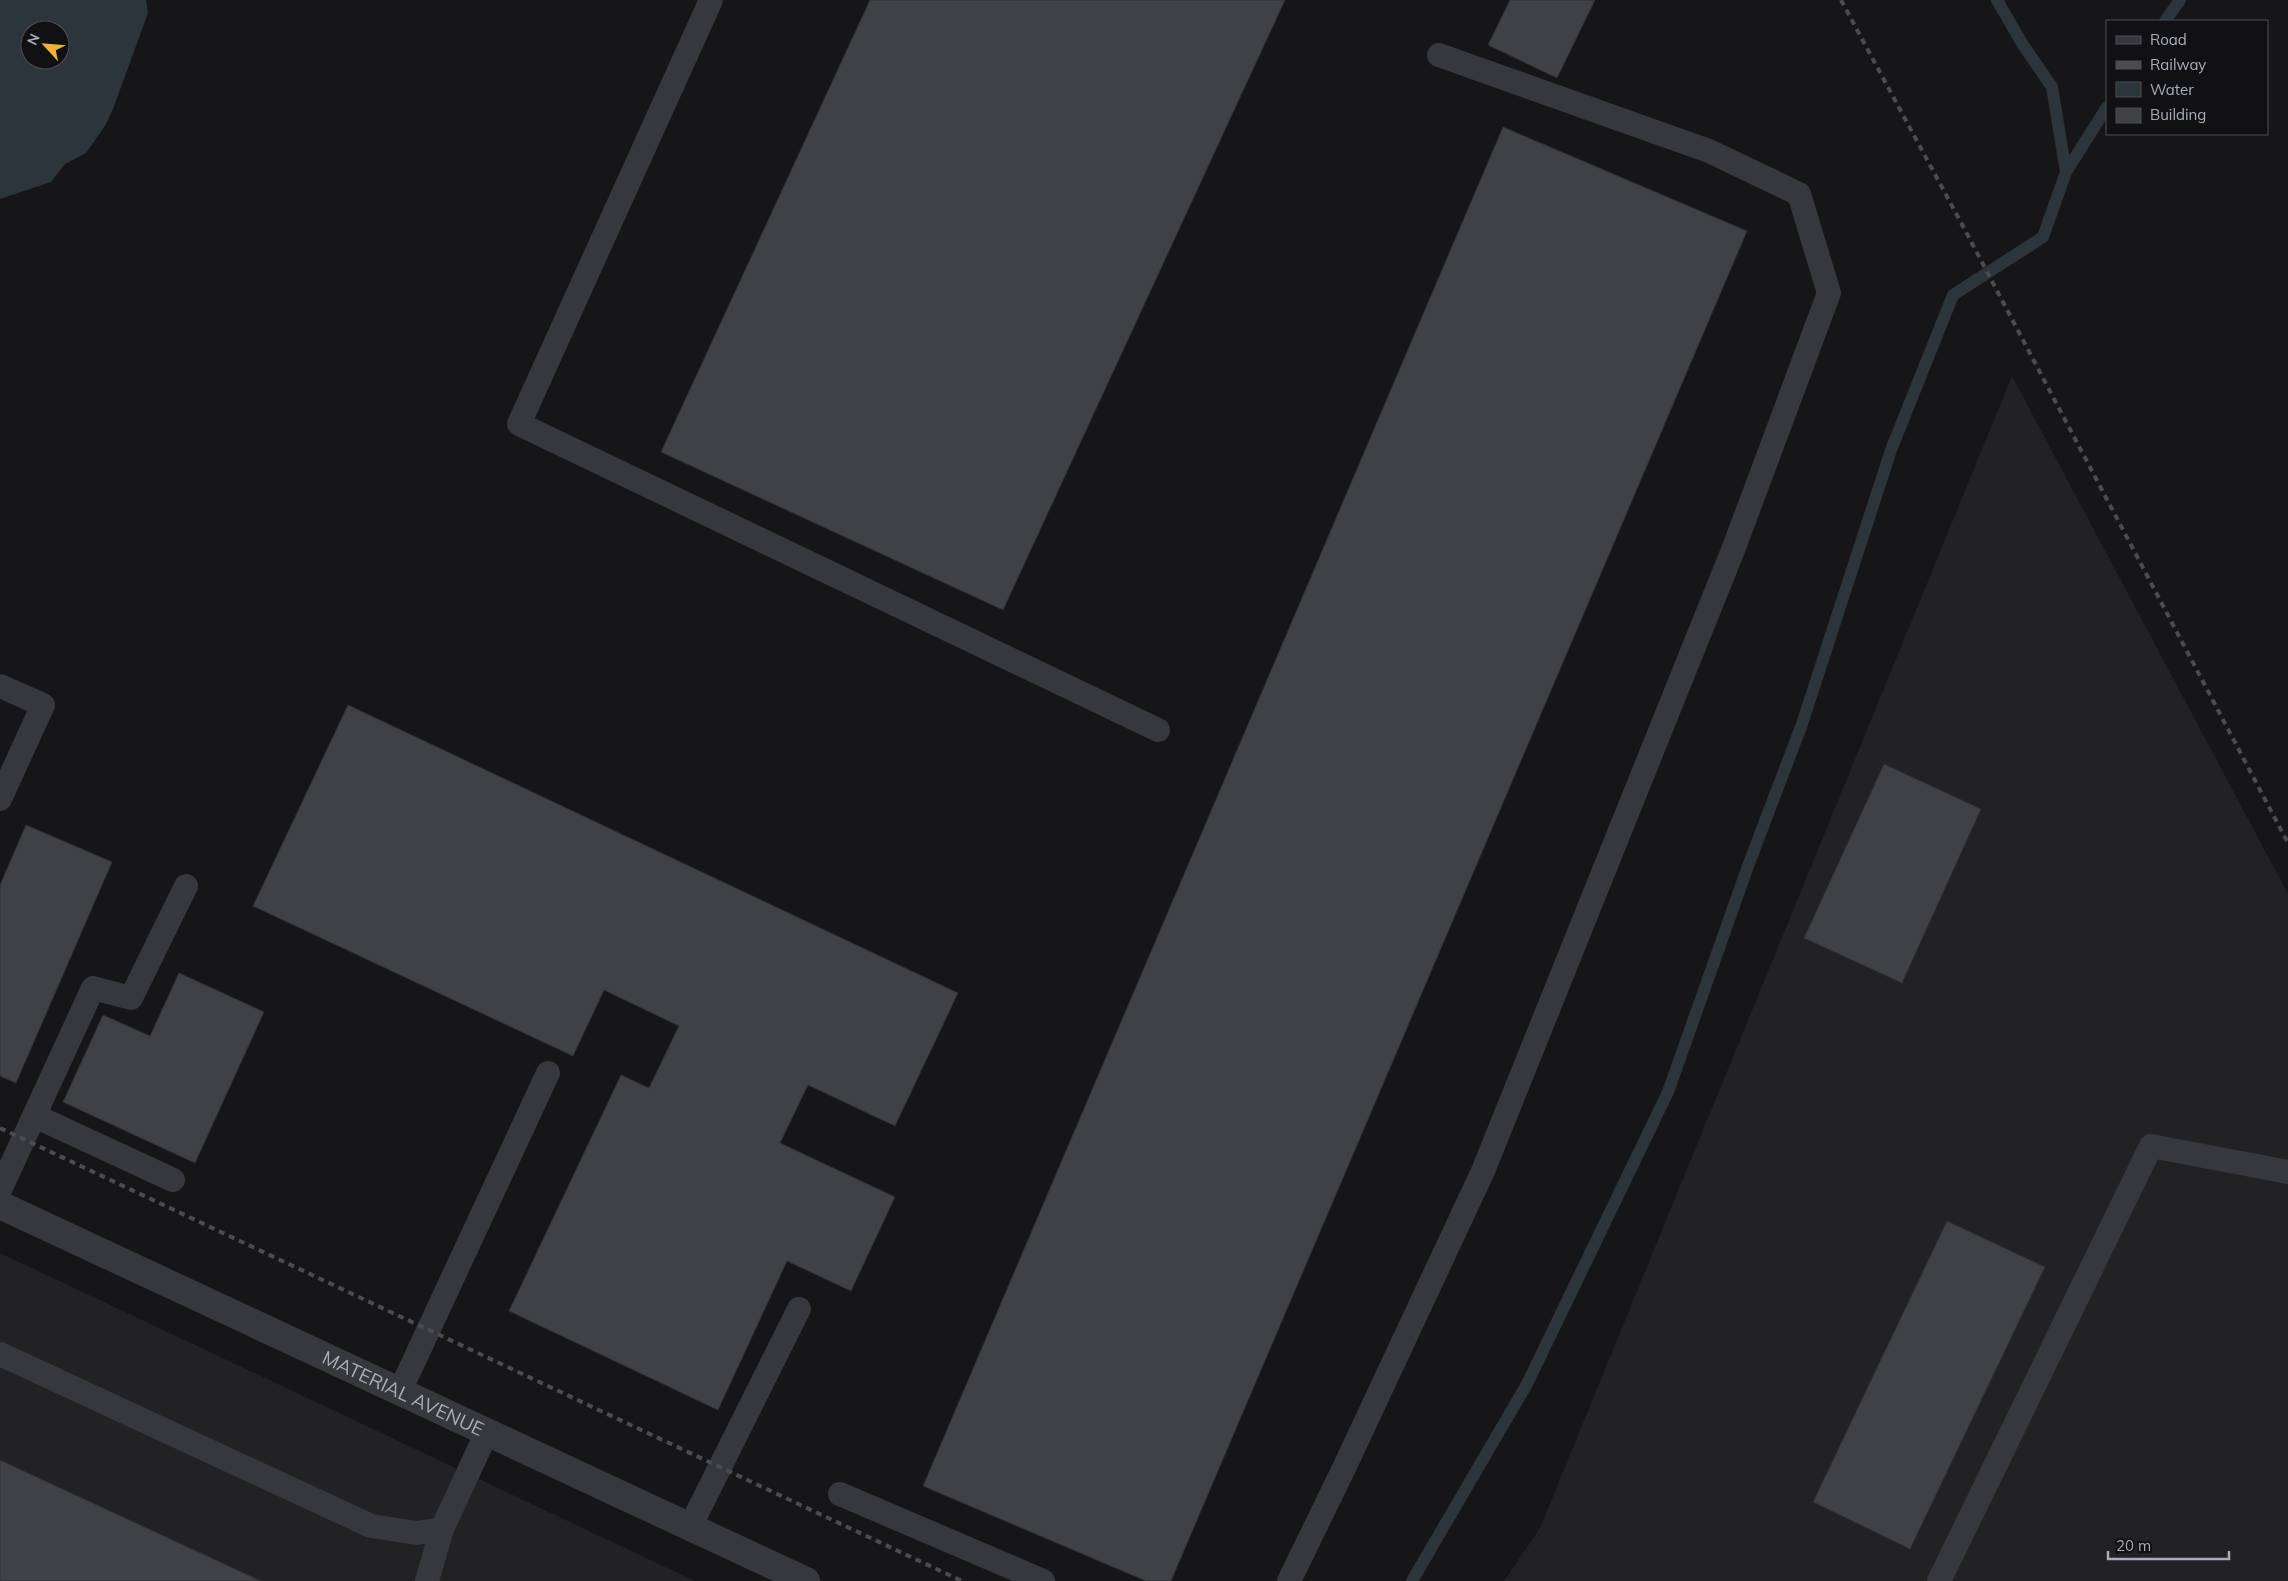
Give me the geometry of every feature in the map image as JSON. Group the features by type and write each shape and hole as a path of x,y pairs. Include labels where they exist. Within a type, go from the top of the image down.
{"street":[{"name":"MATERIAL AVENUE","path":"0,1205 690,1527 767,1573 806,1581"}],"lane":[{"path":"712,0 519,424 1158,730"},
{"path":"1289,1581 1345,1466 1482,1171 1733,550 1829,293 1799,194 1709,151 1439,55"},
{"path":"0,686 43,706 0,799"},
{"path":"0,1190 93,988 131,998 186,886"},
{"path":"400,1391 548,1073"},
{"path":"35,1116 173,1180"},
{"path":"1939,1581 2151,1146 2288,1172"},
{"path":"690,1527 799,1309"},
{"path":"0,1354 371,1526 417,1533 442,1529"},
{"path":"427,1581 442,1529 487,1432"},
{"path":"840,1494 1043,1581"}],"shaded area":[{"path":"2012,376 2288,894 2288,1581 1504,1581 1540,1528"},
{"path":"0,1253 695,1581 0,1581"}],"water":[{"path":"0,0 146,0 148,13 105,126 86,153 65,164 51,182 0,199"}],"building":[{"path":"870,0 1285,0 1003,610 661,452"},
{"path":"1510,0 1595,0 1557,78 1488,45"},
{"path":"1503,127 1747,231 1171,1581 1146,1581 923,1486"},
{"path":"348,705 958,993 895,1126 808,1085 780,1143 895,1197 851,1291 787,1261 718,1410 509,1311 621,1075 649,1088 679,1026 604,990 573,1056 253,906"},
{"path":"1884,764 1981,809 1902,983 1804,938"},
{"path":"26,825 112,862 16,1083 0,1076 0,885"},
{"path":"179,973 264,1012 195,1163 63,1102 103,1015 150,1036"},
{"path":"1947,1221 2045,1267 1910,1549 1813,1502"},
{"path":"0,1460 261,1581 0,1581"}],"waterway":[{"path":"1997,0 2023,45 2052,87 2066,172"},
{"path":"2166,20 2180,0"},
{"path":"1412,1581 1527,1384 1668,1092 1748,866 1802,724 1891,450 1953,295 2043,237 2066,172 2106,109"}],"railway":[{"path":"1841,0 1965,230 2288,843"},
{"path":"0,1128 962,1581"}]}
